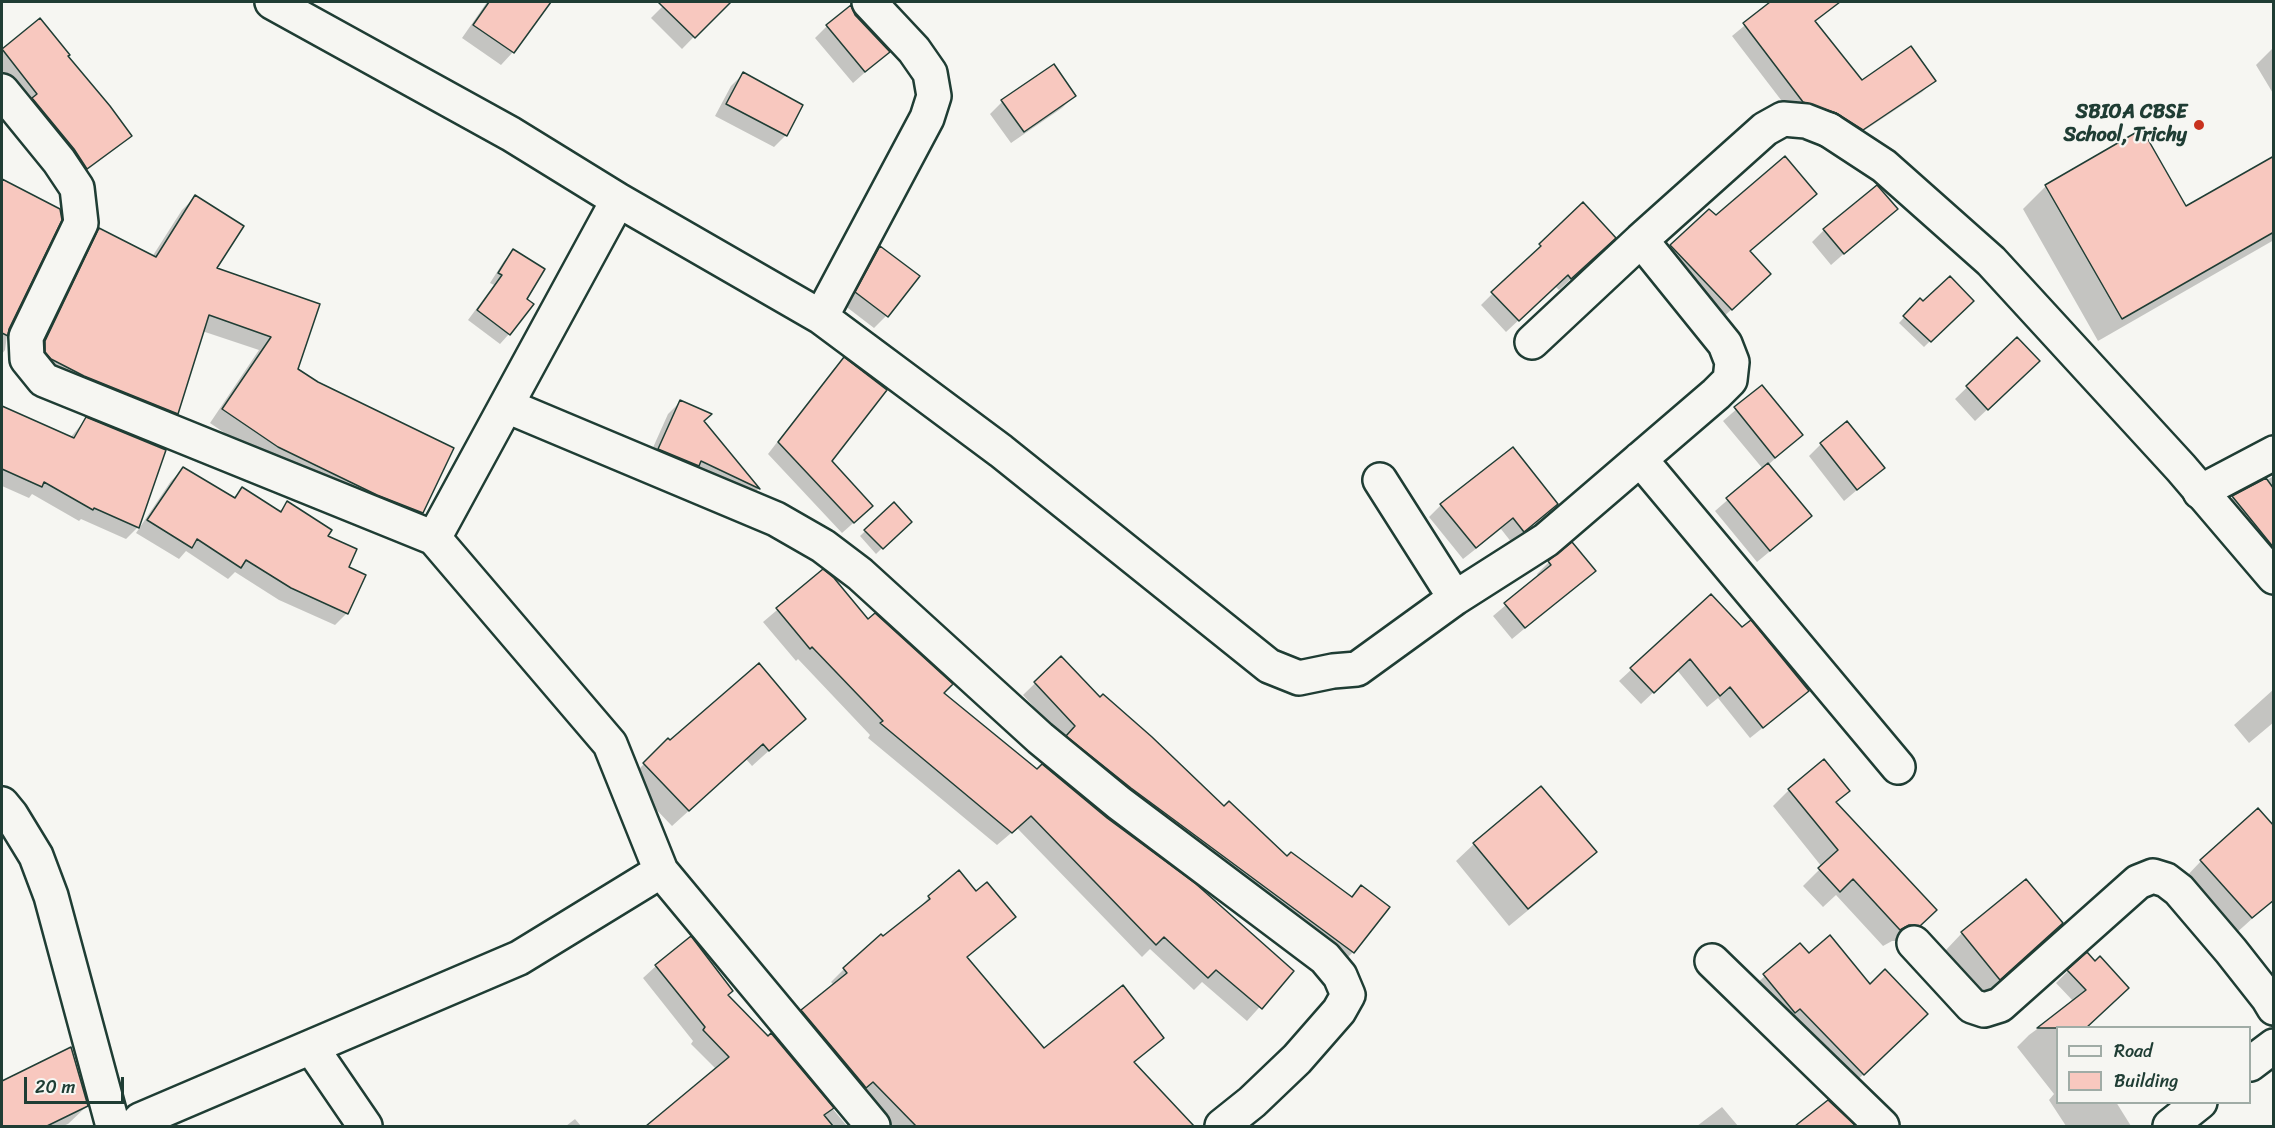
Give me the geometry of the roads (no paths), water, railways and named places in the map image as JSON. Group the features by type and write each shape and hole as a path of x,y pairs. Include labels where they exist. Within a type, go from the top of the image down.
{"street":[{"path":"272,2 511,134 618,200 821,317 1001,451 1269,666 1299,678 1357,669 1455,598 1546,540 1730,380 1732,362 1725,344 1641,240"},
{"path":"821,317 927,118 934,96 930,73 914,50 869,2"},
{"path":"2,91 59,161 77,188 81,223 26,337 14,355 44,380 434,538 610,744 661,871 873,1126"},
{"path":"1532,342 1641,240 1766,129 1783,119 1806,121 1829,130 1884,166 1991,261 2181,468 2274,577"},
{"path":"434,538 618,200"},
{"path":"507,406 776,519 823,546 860,574 1040,738 1119,803 1325,958 1340,976 1348,995 1339,1011 1297,1059 1252,1102 1222,1126"},
{"path":"2200,492 2274,453"},
{"path":"1640,459 1898,767"},
{"path":"1380,480 1455,598"},
{"path":"2,804 36,856 51,896 113,1126"},
{"path":"135,1126 140,1120 519,957 661,871"},
{"path":"1914,943 1971,1006 1984,1010 2000,1005 2138,882 2153,876 2166,880 2179,890 2231,951 2274,1008"},
{"path":"1712,961 1882,1126"},
{"path":"2251,1063 2274,1046"},
{"path":"311,1047 365,1126"},
{"path":"2169,1126 2197,1104"}],"place":[{"name":"SBIOA CBSE School, Trichy","path":"2199,125"}]}
